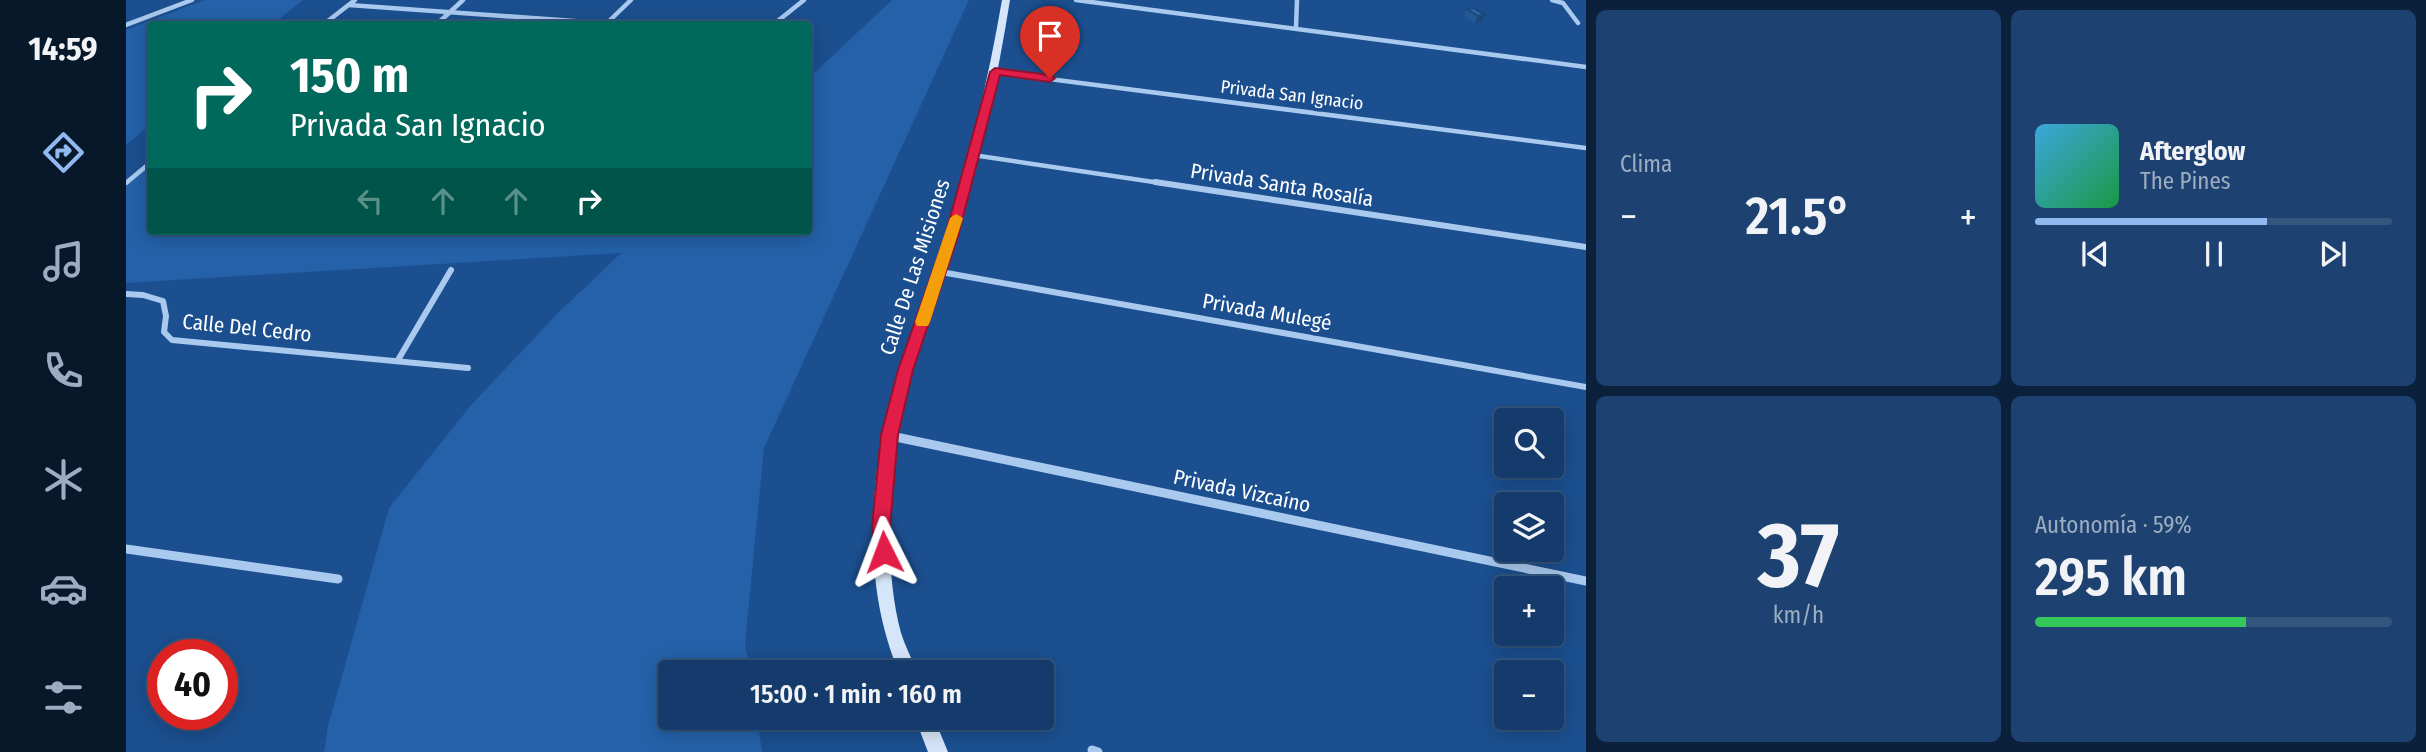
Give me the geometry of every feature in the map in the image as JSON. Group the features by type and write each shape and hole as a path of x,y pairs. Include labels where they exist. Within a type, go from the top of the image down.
{"street":[{"path":"126,25 192,0"},
{"path":"328,21 355,0"},
{"path":"440,21 463,0"},
{"path":"609,21 631,0"},
{"path":"778,21 804,0"},
{"name":"Calle De Las Misiones","path":"903,660 891,629 881,527 890,435 905,370 941,272 973,155 995,72 1006,0"},
{"path":"1076,0 1586,66"},
{"path":"1296,27 1297,0"},
{"path":"1552,0 1563,3 1578,23"},
{"path":"349,5 551,21"},
{"name":"Privada San Ignacio","path":"995,72 1586,148"},
{"name":"Privada Santa Rosalía","path":"973,155 1586,247"},
{"path":"126,183 147,166"},
{"path":"398,360 451,270"},
{"name":"Privada Mulegé","path":"941,272 1586,387"},
{"name":"Calle Del Cedro","path":"126,294 143,295 163,302 166,316 164,332 172,340 468,368"},
{"name":"Privada Vizcaíno","path":"890,435 1586,581"},
{"path":"126,549 338,579"},
{"path":"930,730 938,752"}],"shaded area":[{"path":"205,0 303,0 277,21 150,21"},
{"path":"892,0 969,0 764,448 745,644 748,660 658,660 658,730 759,730 762,752 324,752 328,726 389,508 471,405 557,314 621,253 126,283 126,183 147,166 147,235 812,235 812,75"},
{"path":"147,22 147,128 126,145 126,30"}],"building":[{"path":"1474,8 1485,15 1478,16 1467,9"}],"slow traffic":[{"path":"922,322 941,272 956,218"}],"route":[{"path":"884,552 881,527 890,435 895,413 905,370 941,272 995,72 1050,78"}]}
